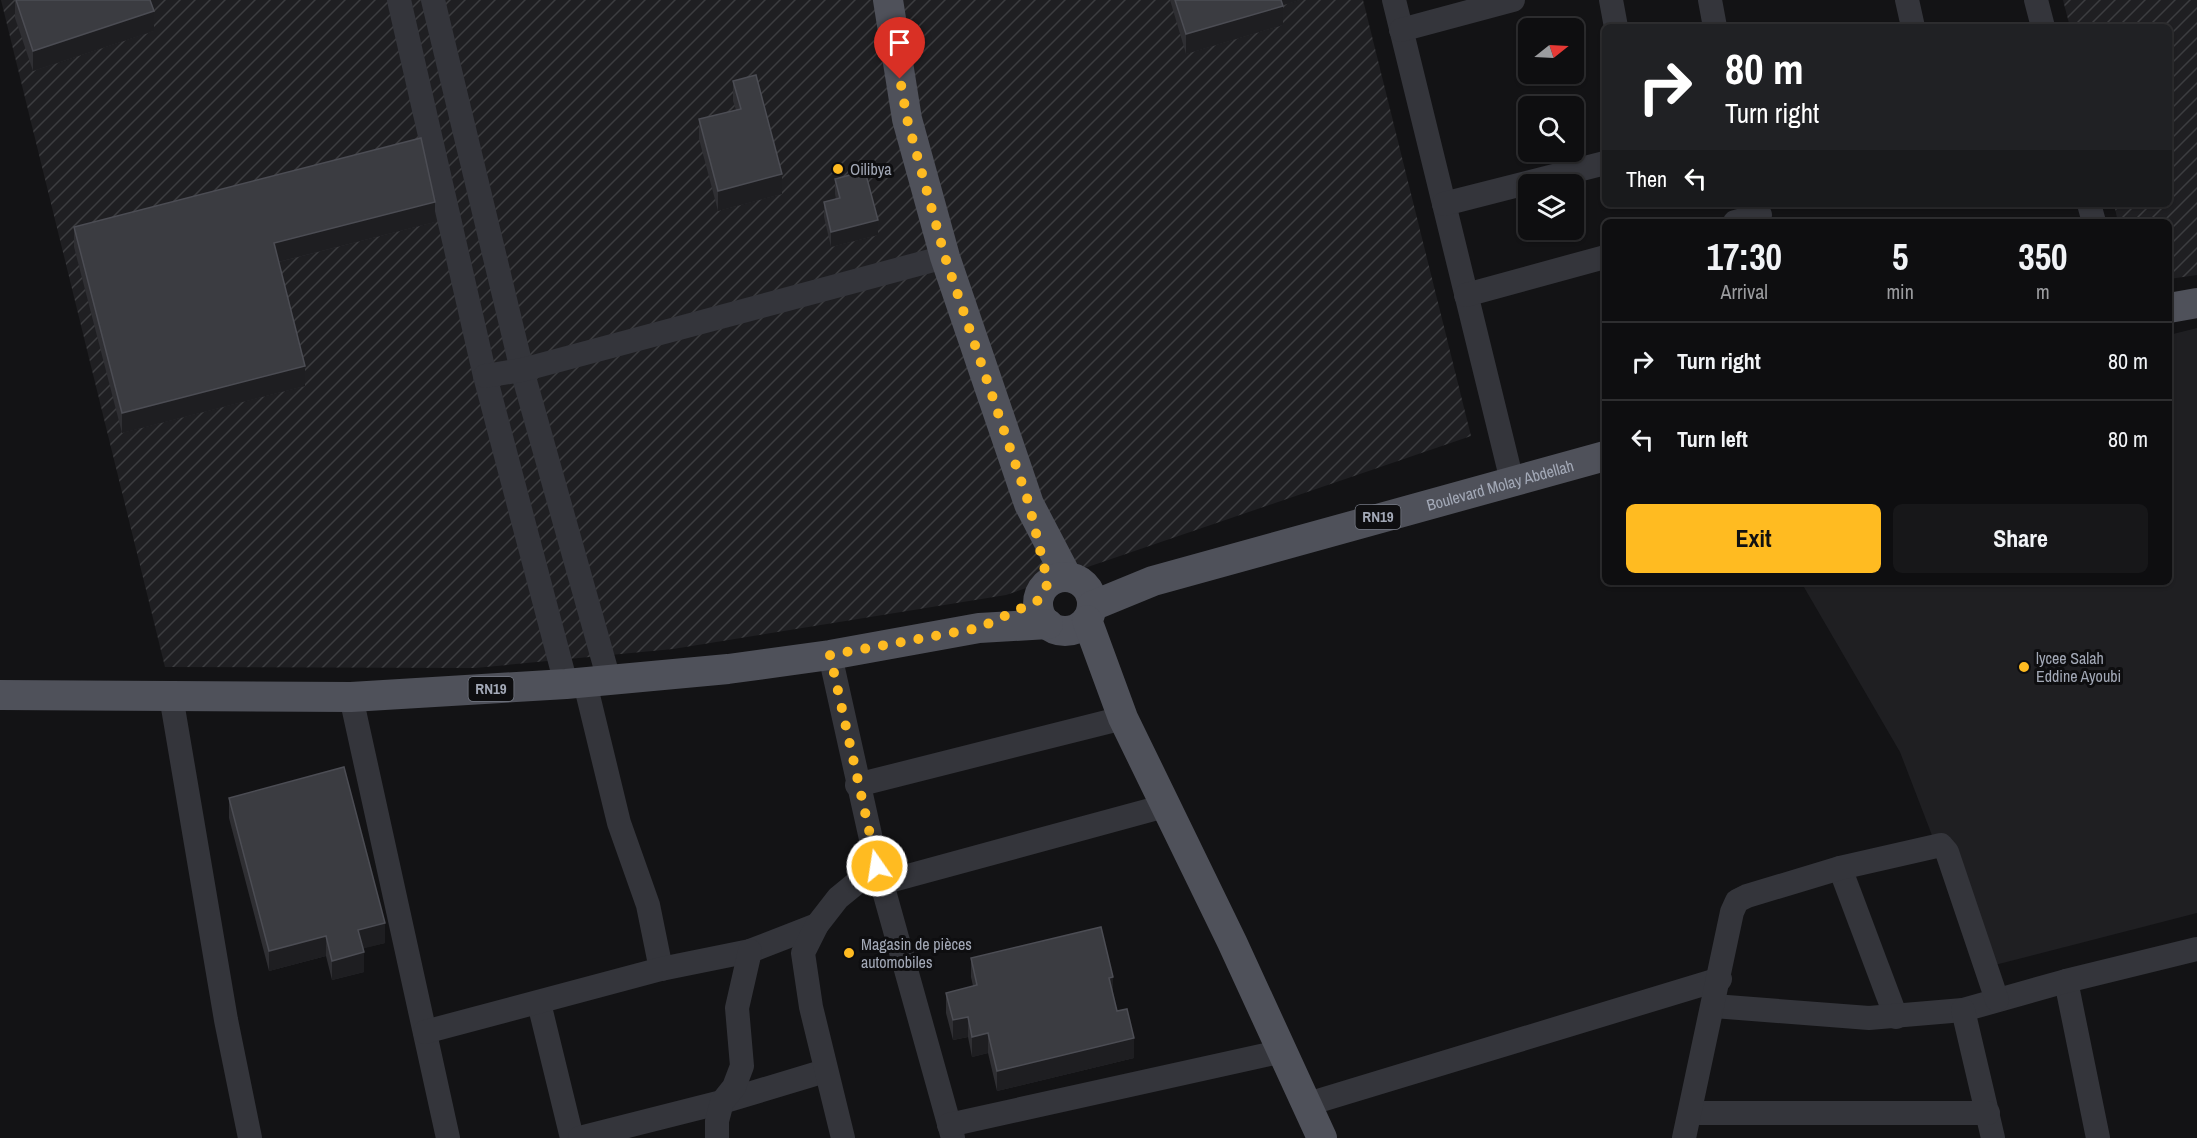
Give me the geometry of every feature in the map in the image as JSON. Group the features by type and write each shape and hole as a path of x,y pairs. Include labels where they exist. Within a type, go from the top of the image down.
{"main road":[{"path":"885,6 907,119 945,257 1029,504 1085,653 1107,679 1123,718 1283,1051 1322,1138"},
{"path":"2172,307 2197,303"},
{"name":"Boulevard Molay Abdellah","path":"1067,603 1602,457"},
{"name":"RN19","path":"0,695 351,697 587,682 830,655 979,628 1067,603"}],"street":[{"path":"399,0 485,376 587,682"},
{"path":"433,0 522,370 619,823 648,905 661,969"},
{"path":"1394,0 1512,482"},
{"path":"1401,30 1513,0"},
{"path":"1611,0 1615,24"},
{"path":"1710,0 1714,24"},
{"path":"1907,0 1912,24"},
{"path":"2036,0 2042,24"},
{"path":"1444,204 1602,164"},
{"path":"1744,219 1760,214"},
{"path":"485,376 522,370 945,257"},
{"path":"1466,295 1602,258"},
{"path":"830,655 857,785 879,875 951,1131 1283,1051"},
{"path":"171,696 226,1020 250,1138"},
{"path":"351,697 448,1138"},
{"path":"857,785 1123,718"},
{"path":"843,1138 811,1007 803,954 817,925 838,898 879,875 1165,806"},
{"path":"1684,1138 1720,980 1732,912 1737,901 1840,868 1941,845 1947,852 1997,1000"},
{"path":"1840,868 1896,1017"},
{"path":"425,1032 661,969 750,951 817,925"},
{"path":"1714,1006 1869,1018 1963,1010 2066,981 2197,949"},
{"path":"717,1138 717,1121 722,1102 734,1087 742,1066 737,1008 750,951"},
{"path":"1308,1104 1720,980"},
{"path":"2066,981 2098,1138"},
{"path":"539,1003 572,1138"},
{"path":"1963,1010 1993,1138"},
{"path":"579,1138 722,1102 825,1071"},
{"path":"1690,1113 1988,1113"}],"shaded area":[{"path":"1,0 1363,0 1471,436 1006,595 673,649 475,668 165,667"},
{"path":"2063,0 2197,0 2197,275 2172,279 2172,219 2117,219 2115,207 2172,207 2172,24 2069,24"},
{"name":"lycee Salah Eddine Ayoubi","path":"2197,328 2197,913 1983,968 1900,752 1803,585 2172,585 2172,334"}],"building":[{"path":"16,0 150,0 154,11 33,51"},
{"path":"1175,0 1281,0 1283,6 1186,34"},
{"path":"756,75 782,174 718,191 699,119 741,109 733,81"},
{"path":"421,138 435,202 274,243 305,366 122,413 74,227"},
{"path":"865,171 878,220 831,232 824,202 840,198 835,179"},
{"path":"344,767 385,923 358,930 364,952 332,961 326,936 269,951 229,798"},
{"path":"1101,927 1113,977 1109,978 1117,1011 1127,1009 1134,1038 997,1071 988,1033 972,1037 968,1017 953,1020 946,993 977,985 971,958"}],"place":[{"name":"Oilibya","path":"838,169"},
{"name":"lycee Salah Eddine Ayoubi","path":"2024,667"},
{"name":"Magasin de pièces automobiles","path":"849,953"}],"route":[{"path":"877,866 857,785 830,655 979,628 1039,600 1040,594 1048,583 1029,504 1002,431 945,257 907,119 900,79"}]}
